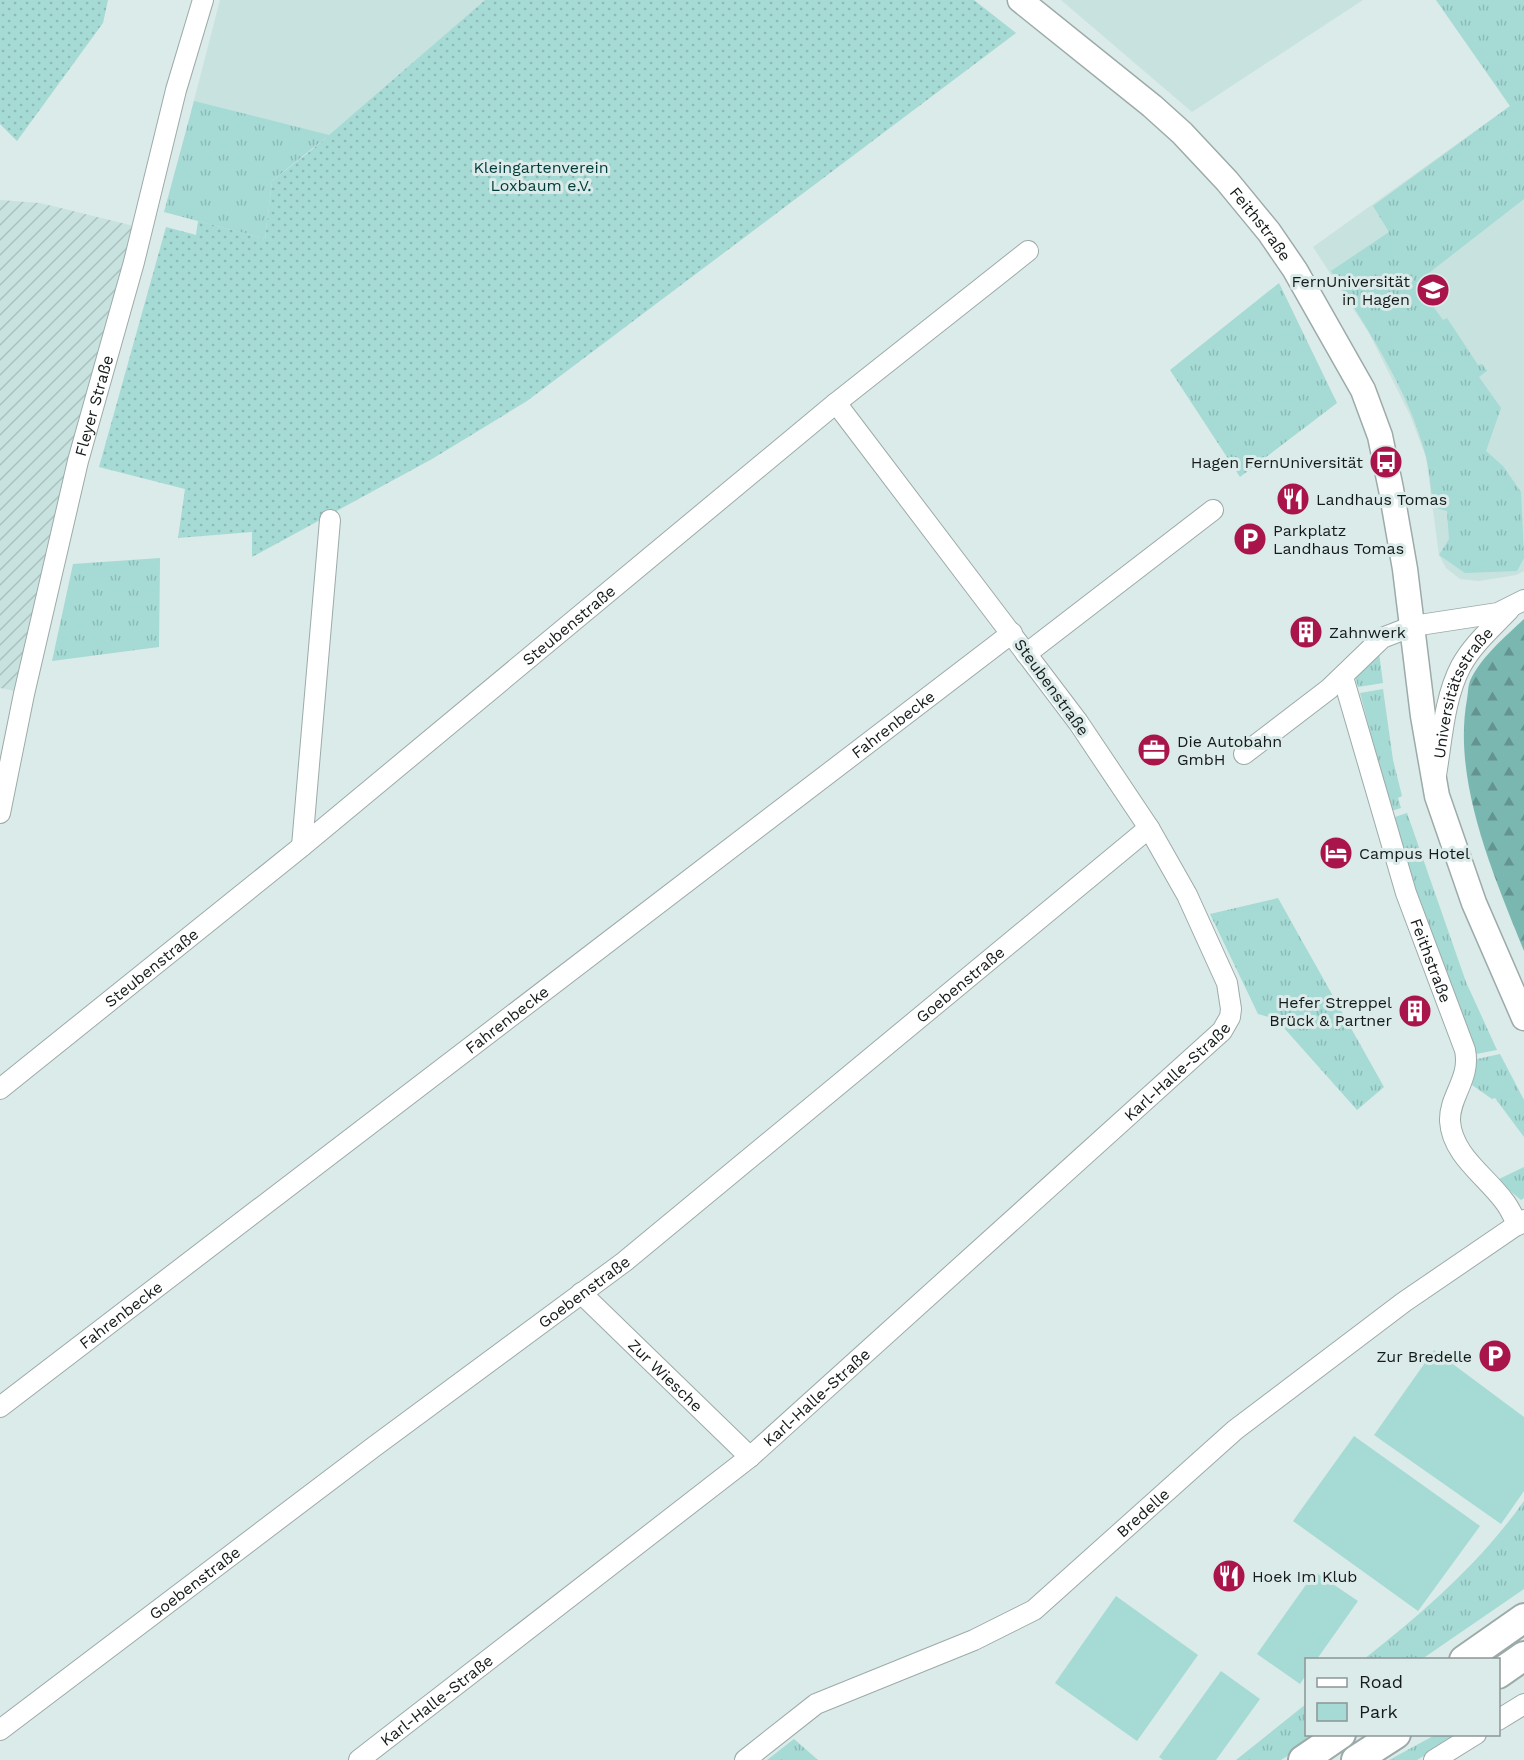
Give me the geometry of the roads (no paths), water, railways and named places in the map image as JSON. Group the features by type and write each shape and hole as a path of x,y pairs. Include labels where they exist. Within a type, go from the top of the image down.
{"highway":[{"path":"1465,1658 1524,1618"},
{"path":"1500,1673 1524,1656"},
{"path":"1303,1760 1338,1736"},
{"path":"1356,1760 1393,1736"}],"main road":[{"name":"Feithstraße","path":"1020,0 1182,133 1227,181 1269,232 1295,270 1363,390 1380,436 1404,558 1434,787 1474,903 1524,1018"}],"street":[{"name":"Fleyer Straße","path":"0,813 24,694 78,461 134,262 176,90 203,0"},
{"name":"Steubenstraße","path":"0,1089 302,846 836,403 1028,251"},
{"name":"Steubenstraße","path":"836,403 1078,722 1149,828 1187,895 1219,964 1229,995"},
{"path":"1026,654 1213,510"},
{"path":"302,846 330,520"},
{"name":"Universitätsstraße","path":"1413,626 1486,616 1517,604"},
{"name":"Universitätsstraße","path":"1434,787 1450,696 1460,668 1478,642 1517,604"},
{"path":"1244,754 1342,677 1377,641 1413,626"},
{"name":"Fahrenbecke","path":"0,1407 1012,633"},
{"name":"Feithstraße","path":"1342,677 1406,893 1466,1050 1466,1071 1450,1113 1455,1140 1463,1154 1522,1223"},
{"name":"Goebenstraße","path":"0,1730 624,1262 1149,828"},
{"name":"Karl-Halle-Straße","path":"359,1760 750,1457 1222,1030 1230,1017 1229,995"},
{"name":"Bredelle","path":"745,1760 816,1704 974,1640 1034,1610 1235,1430 1404,1302 1522,1223"},
{"name":"Zur Wiesche","path":"581,1293 750,1457"},
{"path":"1500,1719 1524,1704"},
{"path":"1434,1760 1473,1736"}],"place":[{"name":"FernUniversität in Hagen","path":"1433,290"},
{"name":"Hagen FernUniversität","path":"1386,462"},
{"name":"Landhaus Tomas","path":"1293,499"},
{"name":"Parkplatz Landhaus Tomas","path":"1250,539"},
{"name":"Zahnwerk","path":"1306,632"},
{"name":"Die Autobahn GmbH","path":"1154,750"},
{"name":"Campus Hotel","path":"1336,853"},
{"name":"Hefer Streppel Brück & Partner","path":"1415,1011"},
{"name":"Zur Bredelle","path":"1495,1356"},
{"name":"Hoek Im Klub","path":"1229,1576"}],"park label":[{"name":"Kleingartenverein Loxbaum e.V.","path":"541,176"}]}
